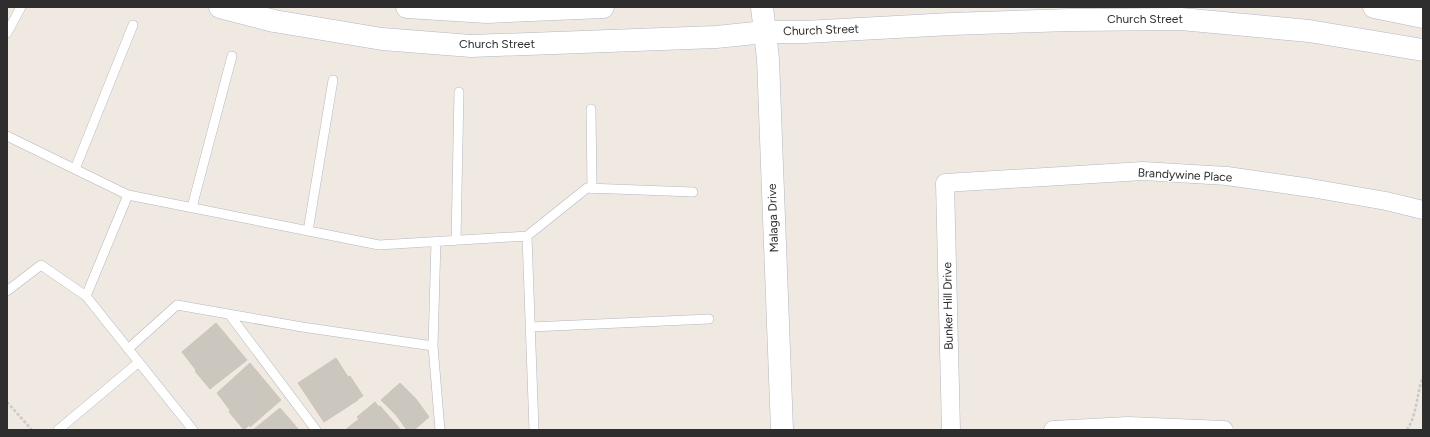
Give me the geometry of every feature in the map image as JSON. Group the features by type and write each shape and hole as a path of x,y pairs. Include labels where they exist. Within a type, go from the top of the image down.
{"main road":[{"name":"Church Street","path":"220,7 274,21 382,40 471,46 716,37 765,32 805,32 951,24 1070,20 1181,19 1309,31 1423,50"},
{"path":"406,7 487,12 603,7"},
{"name":"Malaga Drive","path":"762,7 768,59 782,430"},
{"path":"1374,7 1423,17"}],"street":[{"name":"Brandywine Place","path":"944,183 1143,171 1226,176 1364,197 1423,210"},
{"name":"Bunker Hill Drive","path":"944,183 951,430"},
{"path":"1054,430 1128,426 1224,430"}],"lane":[{"path":"7,33 21,7"},
{"path":"75,169 133,25"},
{"path":"192,207 232,56"},
{"path":"308,231 333,80"},
{"path":"456,240 459,92"},
{"path":"591,109 592,189"},
{"path":"7,136 128,195 379,245 527,236 587,188 693,192"},
{"path":"86,296 128,195"},
{"path":"527,236 534,430"},
{"path":"436,241 433,346 440,430"},
{"path":"7,291 41,265 86,296 193,430"},
{"path":"128,349 177,305 302,327 433,346"},
{"path":"229,314 316,430"},
{"path":"531,327 709,319"},
{"path":"58,430 139,362"}],"path":[{"path":"1406,430 1410,424 1418,403 1423,377"},
{"path":"7,402 32,430"}],"building":[{"path":"216,323 247,360 210,389 182,352"},
{"path":"336,358 348,377 350,376 363,396 324,422 298,383"},
{"path":"250,363 281,400 250,427 249,425 244,430 229,412 230,410 217,393"},
{"path":"400,383 416,399 429,417 414,430 407,430 396,415 381,400"},
{"path":"375,402 401,430 345,430 359,419 357,417"},
{"path":"280,408 299,430 253,430"}]}
